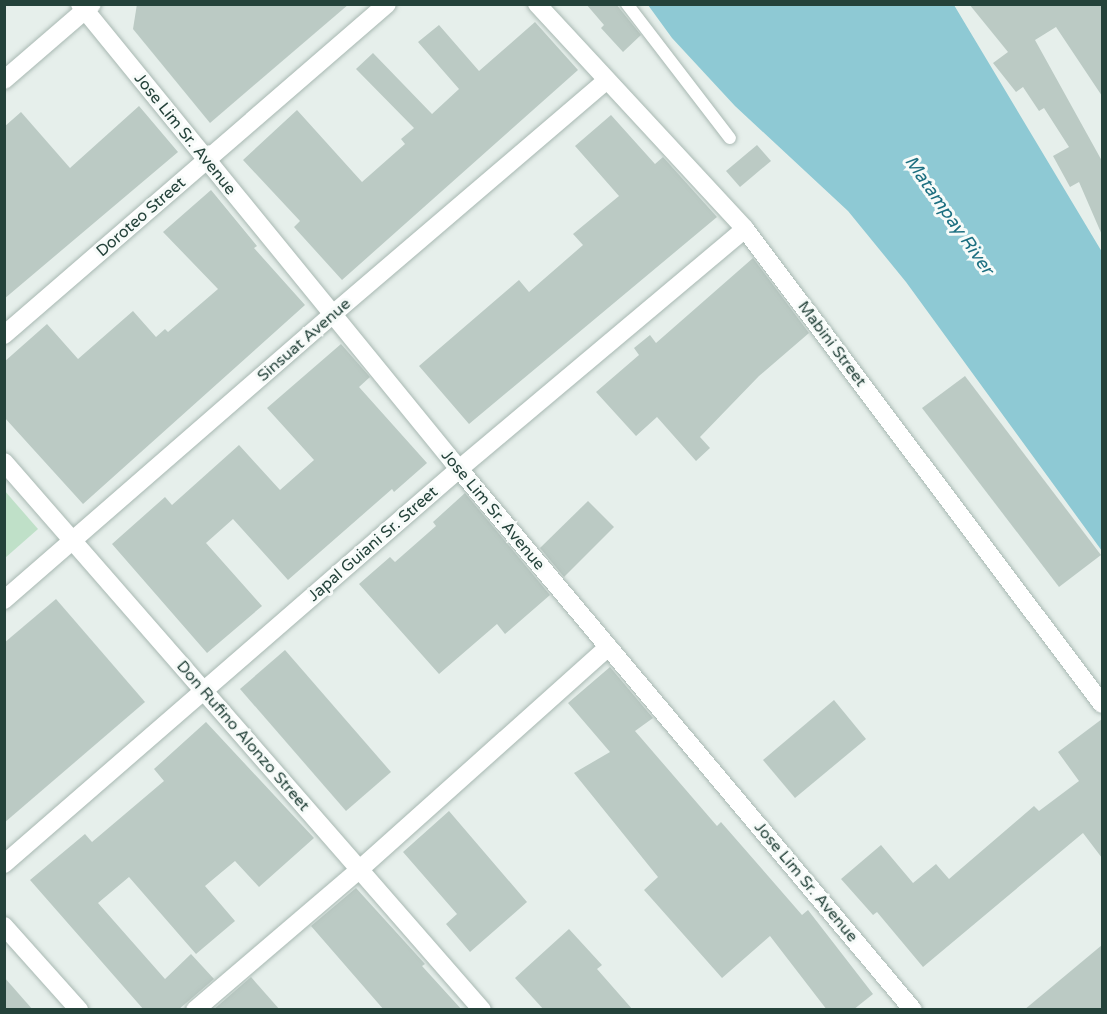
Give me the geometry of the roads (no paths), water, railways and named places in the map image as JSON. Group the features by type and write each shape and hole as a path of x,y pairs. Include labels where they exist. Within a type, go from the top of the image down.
{"street":[{"name":"Doroteo Street","path":"4,335 387,4"},
{"name":"Mabini Street","path":"537,4 605,82 745,229 1102,704"},
{"name":"Jose Lim Sr. Avenue","path":"86,7 207,160 459,468 914,1010"},
{"path":"4,80 86,7"},
{"name":"Sinsuat Avenue","path":"4,600 333,314 605,82"},
{"name":"Japal Guiani Sr. Street","path":"4,864 459,468 745,229"},
{"name":"Don Rufino Alonzo Street","path":"4,462 482,1010"},
{"path":"195,1010 360,869 608,648"},
{"path":"4,926 79,1010"}],"lane":[{"path":"627,4 730,138"}],"water":[{"name":"Matampay River","path":"648,5 954,5 1102,252 1102,551 906,282 848,211 735,106 672,38"}]}
